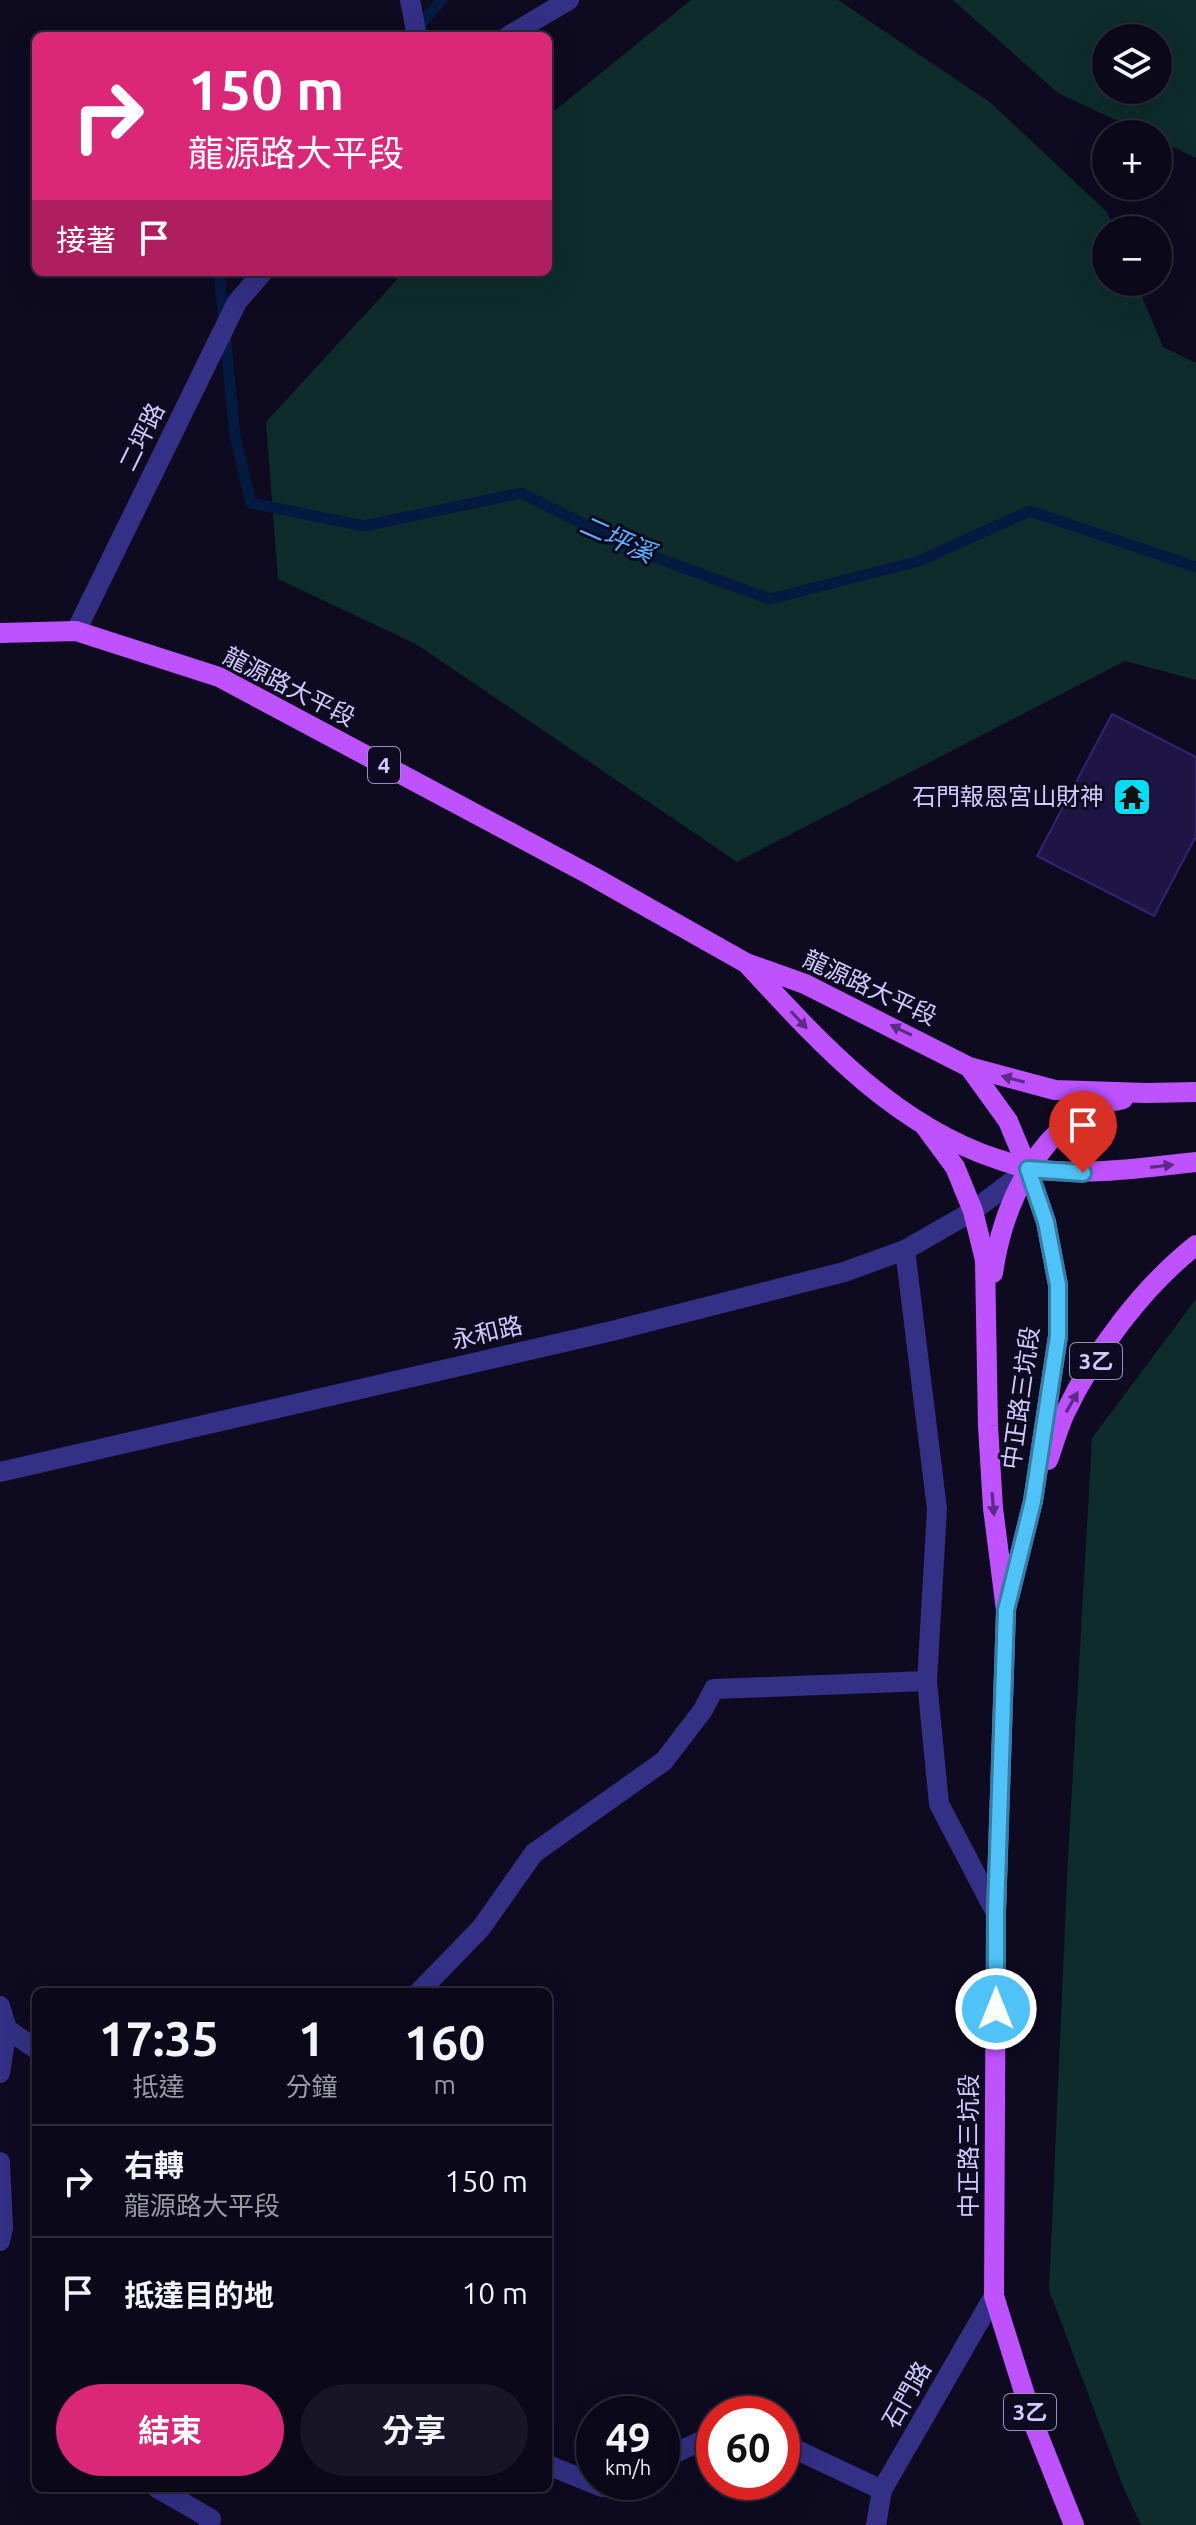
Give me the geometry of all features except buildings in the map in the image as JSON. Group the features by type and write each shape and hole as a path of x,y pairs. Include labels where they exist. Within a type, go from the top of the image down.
{"main road":[{"name":"龍源路大平段","path":"1,631 76,631 219,677 592,876 746,963 805,984 916,1037 969,1067 1055,1090 1196,1092"},
{"name":"龍源路大平段","path":"746,963 828,1051 901,1110 969,1150 1028,1169 1083,1173 1196,1162"},
{"name":"龍源路大平段","path":"969,1067 1008,1121 1028,1169"},
{"name":"龍源路大平段","path":"1028,1169 1058,1131 1098,1105 1146,1093"},
{"name":"4","path":"924,1125 955,1167 973,1211"},
{"name":"中正路三坑段","path":"988,1314 998,1239 1028,1169"},
{"name":"中正路三坑段","path":"1006,1610 1033,1501 1058,1336 1055,1269 1046,1222 1028,1169"},
{"name":"中正路三坑段","path":"973,1211 985,1260 993,1508 1006,1610 996,1913 994,2296 1035,2427 1074,2525"},
{"name":"中正路三坑段","path":"1033,1501 1065,1414 1112,1333 1173,1263 1196,1245"}],"street":[{"path":"410,0 416,32"},
{"path":"515,32 569,0"},
{"name":"二坪路","path":"76,631 237,302 260,276"},
{"name":"永和路","path":"0,1472 612,1331 844,1272 905,1250 973,1211 1028,1169"},
{"path":"905,1250 937,1509 927,1681 939,1804 996,1913"},
{"path":"423,1988 481,1928 534,1853 664,1761 703,1710 714,1689 927,1681"},
{"path":"0,2006 7,2029 0,2073"},
{"path":"7,2029 32,2046"},
{"path":"0,2162 3,2228 0,2241"},
{"name":"石門路","path":"876,2525 882,2490 994,2296"},
{"path":"800,2451 882,2490"},
{"path":"552,2467 576,2476"},
{"path":"164,2492 211,2519 209,2525"}],"green space":[{"path":"691,0 838,0 991,103 1107,212 1109,216 1092,216 1092,296 1142,296 1163,347 1196,363 1196,680 1125,661 737,862 416,644 278,579 266,422 400,276 552,276 552,113"},
{"path":"953,0 1196,0 1196,158 1172,147 1172,120 1115,120 1058,93"},
{"path":"1196,1299 1196,2525 1141,2525 1124,2489 1049,2290 1068,1858 1092,1438"}],"waterway":[{"name":"二坪溪","path":"415,30 442,0"},
{"name":"二坪溪","path":"219,276 235,436 251,503 364,526 521,493 638,551 770,599 919,561 1030,511 1196,567"}],"place":[{"name":"石門報恩宮山財神","path":"1132,797"}],"route":[{"path":"996,2009 996,1913 1006,1610 1033,1501 1058,1336 1058,1285 1046,1222 1028,1169 1083,1173"}]}
